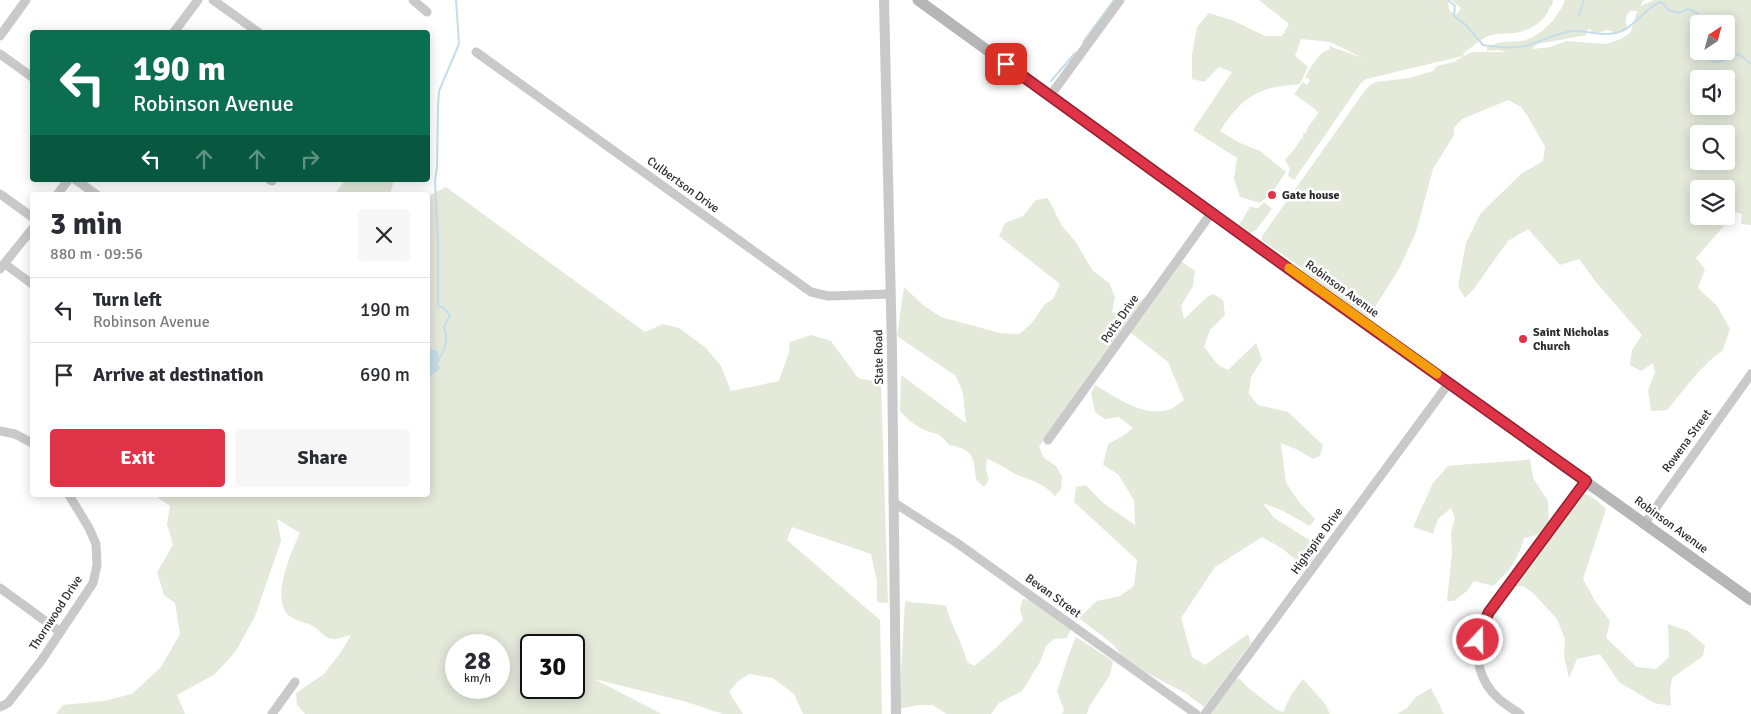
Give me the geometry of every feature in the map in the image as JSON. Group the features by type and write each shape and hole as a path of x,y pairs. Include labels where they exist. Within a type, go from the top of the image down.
{"main road":[{"name":"Robinson Avenue","path":"918,0 1751,600"}],"street":[{"path":"0,36 26,0"},
{"path":"176,30 198,0"},
{"path":"213,0 255,30"},
{"path":"413,0 427,12"},
{"name":"State Road","path":"884,0 896,714"},
{"path":"1050,96 1120,0"},
{"name":"Culbertson Drive","path":"476,52 811,292 828,296 890,294"},
{"path":"0,54 30,76"},
{"path":"79,182 93,192"},
{"path":"0,194 30,216"},
{"name":"Potts Drive","path":"1048,440 1212,212"},
{"path":"30,232 2,267 30,283"},
{"name":"Rowena Street","path":"1645,523 1751,374"},
{"name":"Highspire Drive","path":"1205,714 1449,383"},
{"path":"0,431 16,434 30,442"},
{"path":"1520,714 1498,698 1485,681 1477,654 1481,629 1494,606 1586,481"},
{"name":"Thornwood Drive","path":"0,707 8,703 41,661 92,583 97,565 96,544 89,528 70,497"},
{"name":"Bevan Street","path":"893,502 956,543 1196,714"},
{"path":"0,588 59,631"},
{"path":"272,714 295,682"}],"green space":[{"path":"1259,0 1448,0 1449,10 1456,15 1461,8 1451,0 1553,0 1552,6 1550,6 1545,16 1531,28 1520,32 1487,36 1463,54 1464,56 1472,52 1507,52 1498,50 1487,51 1487,47 1501,42 1521,41 1535,36 1553,20 1565,0 1645,0 1641,6 1654,0 1751,0 1751,225 1741,224 1742,214 1735,213 1735,180 1690,180 1690,225 1725,225 1696,258 1705,269 1698,288 1717,306 1730,329 1723,350 1700,370 1667,410 1651,411 1648,390 1655,372 1653,363 1641,371 1630,365 1632,350 1642,335 1595,281 1579,259 1560,265 1528,229 1508,241 1473,290 1465,298 1458,286 1466,243 1480,214 1521,174 1543,161 1545,147 1530,120 1521,107 1508,100 1462,119 1454,128 1454,135 1433,169 1416,232 1411,243 1399,269 1365,323 1299,276 1303,269 1262,240 1262,236 1369,86 1376,82 1409,78 1433,71 1437,66 1454,62 1463,56 1366,79 1361,83 1294,180 1288,176 1290,169 1285,160 1303,138 1303,133 1306,133 1318,113 1294,94 1303,82 1307,85 1310,80 1305,77 1319,56 1330,50 1329,46 1363,58 1330,42 1301,39 1295,56 1308,67 1300,84 1266,89 1255,94 1238,108 1220,131 1238,142 1260,151 1286,172 1273,191 1260,203 1240,197 1234,179 1237,158 1193,130 1232,72 1219,67 1204,82 1192,79 1192,54 1197,27 1209,13 1234,21 1265,36 1282,36 1289,24","holes":["1630,11 1637,11 1631,32 1621,39 1606,44 1566,41 1551,47 1532,49 1537,44 1587,35 1585,31 1590,29 1593,34 1607,30 1617,33 1627,28 1626,19"]},
{"path":"344,182 393,182 391,192 336,192"},
{"path":"446,187 645,332 663,324 679,328 706,348 721,366 731,391 779,381 789,352 790,342 811,335 831,341 858,378 881,383 888,603 877,602 877,582 871,554 792,527 787,540 880,620 882,714 803,714 794,694 773,678 749,674 737,682 729,692 743,714 723,714 687,702 594,679 662,714 305,714 297,705 296,693 324,674 351,635 332,639 326,637 311,625 287,614 281,596 282,585 288,562 300,533 277,519 281,541 255,616 236,651 215,674 177,695 185,714 56,714 63,705 103,701 132,694 161,667 180,634 175,603 164,595 157,572 173,545 167,524 170,506 157,497 430,497 430,195"},
{"path":"1048,198 1062,226 1075,241 1093,271 1109,283 1115,297 1112,313 1123,311 1146,297 1039,447 1044,458 1056,466 1062,477 1061,489 1055,496 1043,486 987,459 986,470 989,480 984,487 976,480 973,460 968,452 949,445 939,435 922,429 900,411 901,375 966,423 963,393 956,376 897,336 904,287 923,305 941,317 1000,333 1019,334 1031,324 1045,304 1053,299 1060,284 999,236 1005,223 1023,216 1036,200"},
{"path":"1264,202 1272,209 1256,230 1250,233 1239,225 1250,207 1258,208"},
{"path":"1181,261 1195,271 1193,286 1181,306 1184,319 1207,297 1213,294 1223,300 1225,315 1210,330 1204,347 1218,365 1228,370 1256,343 1262,360 1251,377 1249,394 1258,405 1288,412 1323,445 1320,456 1313,459 1281,443 1286,483 1299,502 1315,519 1310,526 1283,511 1263,503 1274,518 1308,539 1323,543 1306,569 1283,549 1262,537 1215,567 1181,618 1192,657 1205,665 1248,634 1251,643 1204,707 1187,694 1147,673 1122,656 1114,645 1079,618 1097,601 1120,596 1134,586 1137,560 1074,502 1076,487 1086,485 1102,502 1135,525 1134,500 1118,474 1103,465 1108,444 1133,428 1119,417 1105,419 1095,412 1091,393 1095,385 1130,405 1149,411 1168,410 1184,400 1168,362 1130,332"},
{"path":"1530,459 1533,478 1548,501 1549,522 1541,534 1524,538 1519,553 1512,565 1493,586 1474,581 1467,591 1454,601 1447,601 1452,552 1451,532 1455,518 1451,508 1438,519 1433,534 1413,527 1433,483 1448,466"},
{"path":"1582,492 1595,499 1606,509 1583,579 1595,601 1610,621 1606,638 1637,667 1656,669 1669,657 1668,624 1688,631 1705,646 1703,656 1672,678 1670,690 1671,706 1654,703 1619,682 1600,654 1577,659 1569,678 1564,656 1565,639 1557,619 1533,593 1523,586 1516,587"},
{"path":"1023,599 1030,600 1071,629 1067,638 1054,639 1046,646 1040,662 1022,691 999,703 991,714 947,714 932,705 919,705 899,709 905,601 946,606 967,662 974,666 996,648 1023,620 1020,609"},
{"path":"1076,637 1113,661 1110,675 1089,707 1087,714 1062,714 1064,710 1057,691"},
{"path":"1239,678 1246,686 1277,710 1283,712 1291,695 1303,679 1326,705 1330,714 1210,714 1234,681"},
{"path":"1431,688 1444,714 1397,714 1407,708 1416,697"}],"water":[{"path":"430,347 431,350 437,350 441,361 438,363 440,369 430,378"}],"waterway":[{"path":"441,356 446,342 444,327 450,316 444,308 438,306 438,240 435,181 438,106 439,91 459,44 456,0"},
{"path":"1083,42 1114,0"},
{"path":"1448,0 1455,6 1454,16 1466,25 1483,45 1499,47 1525,46 1572,31 1603,34 1616,33 1627,28 1651,7 1661,2 1669,10 1678,13 1688,9 1698,15"},
{"path":"1579,15 1584,0"},
{"path":"1051,81 1075,53"},
{"path":"1735,56 1739,54 1751,64"},
{"path":"1709,60 1718,62 1723,60"}],"slow traffic":[{"path":"1289,268 1437,374"}],"place":[{"name":"Gate house","path":"1272,195"},
{"name":"Saint Nicholas Church","path":"1523,339"}],"route":[{"path":"1006,64 1586,481 1489,612 1478,640"}]}
